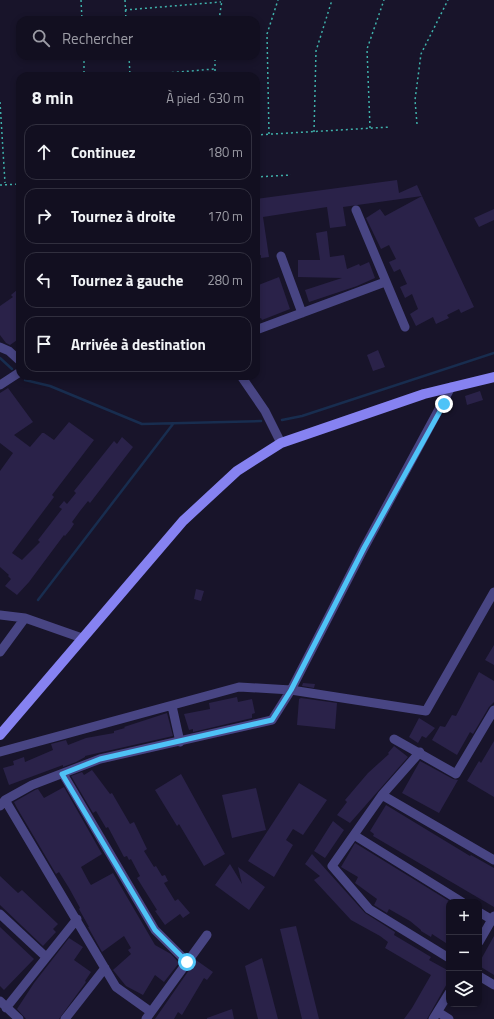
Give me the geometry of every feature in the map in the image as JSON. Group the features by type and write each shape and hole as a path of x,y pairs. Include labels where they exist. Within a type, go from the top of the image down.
{"street":[{"path":"356,210 405,327"},
{"path":"281,256 302,313"},
{"path":"260,329 385,282"},
{"path":"0,347 9,351 16,357"},
{"path":"0,385 16,375"},
{"path":"0,735 183,521 237,472 281,443 424,394 494,377"},
{"path":"243,380 265,411 281,443"},
{"path":"207,935 149,1016 116,987 77,919 3,803 32,785 100,759 272,720 291,690 364,548 451,387"},
{"path":"0,752 239,687 291,690 426,711 490,608 494,592"},
{"path":"0,615 25,618 82,638"},
{"path":"0,652 25,618"},
{"path":"172,706 180,742"},
{"path":"394,738 456,774 494,710"},
{"path":"420,752 382,795 332,866 369,910 446,956"},
{"path":"62,774 155,930 187,962"},
{"path":"382,795 494,860"},
{"path":"354,835 457,899"},
{"path":"0,914 46,958"},
{"path":"482,914 493,919 482,937"},
{"path":"19,1019 3,1004 46,958 77,919"},
{"path":"65,1019 105,968"},
{"path":"482,978 494,985"},
{"path":"446,998 435,1015 449,1019"}],"path":[{"path":"81,0 82,16"},
{"path":"125,0 126,16"},
{"path":"269,134 267,34 278,0"},
{"path":"314,132 316,51 332,0"},
{"path":"370,128 367,49 384,0"},
{"path":"417,124 415,100 421,54 448,0"},
{"path":"125,10 222,1 220,16"},
{"path":"84,60 84,72"},
{"path":"129,60 131,72"},
{"path":"178,72 214,69 215,60"},
{"path":"0,102 6,183"},
{"path":"260,135 390,127"},
{"path":"260,177 291,175"},
{"path":"0,185 6,183 16,184"}],"building":[{"path":"397,180 399,193 417,185 422,196 343,207 346,226 330,228 327,207 263,217 269,257 261,258 260,198"},
{"path":"422,196 474,307 461,313 459,309 447,315 449,318 436,324 433,317 416,326 410,314 418,309 412,294 405,298 400,287 407,284 400,269 394,272 389,262 396,259 389,245 381,249 366,218 380,209 385,216"},
{"path":"494,209 494,220 479,227 474,218"},
{"path":"327,231 330,257 344,255 347,269 369,262 375,278 357,286 309,302 305,290 342,278 298,277 298,260 320,260 316,233"},
{"path":"279,277 290,309 262,320 260,318 260,284"},
{"path":"16,291 16,341 10,345 6,343 0,335 0,306 13,297 11,295"},
{"path":"378,350 385,367 373,371 367,355"},
{"path":"8,388 33,422 14,435 30,447 42,433 54,440 69,422 94,440 52,495 54,497 12,553 22,560 40,542 38,540 62,509 59,507 64,501 67,504 76,493 74,491 114,441 117,444 122,437 133,447 90,503 88,501 80,511 72,522 74,524 70,530 65,536 64,535 29,582 17,595 5,586 11,579 8,576 9,575 0,567 0,471 13,453 0,443 0,393"},
{"path":"480,391 483,400 467,405 465,396"},
{"path":"196,589 204,591 201,601 194,599"},
{"path":"494,645 494,665 485,660"},
{"path":"479,672 494,681 494,702 489,707 473,734 470,732 457,755 432,740 440,726 445,727 452,715 456,716"},
{"path":"303,683 315,684 314,688 302,686"},
{"path":"237,697 238,702 252,699 255,713 252,714 252,718 193,732 193,729 189,730 184,714 210,709 209,703"},
{"path":"301,698 337,703 335,729 297,725 299,699"},
{"path":"167,713 173,736 85,756 76,762 63,767 63,765 9,785 3,768 14,765 13,761 24,757 25,762 53,750 51,744 66,740 68,745 86,738 114,733 114,731 125,728 124,727"},
{"path":"419,718 435,728 426,738 422,736 418,743 409,737"},
{"path":"494,741 494,797 467,781 479,761 481,763"},
{"path":"394,746 408,757 350,823 337,815 347,802 345,800 368,773 389,754 388,753"},
{"path":"420,761 453,779 458,780 439,813 402,793"},
{"path":"92,770 110,794 112,793 130,824 134,822 147,849 144,851 154,867 156,866 162,876 165,875 168,881 164,883 175,901 178,899 190,913 183,918 180,914 165,925 155,911 157,910 137,878 140,876 131,859 129,860 127,856 124,857 108,827 106,828 96,811 93,813 71,776 82,772 84,775"},
{"path":"181,774 225,854 204,866 179,824 177,826 155,790"},
{"path":"299,783 327,800 303,835 293,829 286,840 293,845 274,877 248,861"},
{"path":"64,787 102,854 81,867 89,882 91,885 113,873 155,945 171,954 179,963 164,982 155,975 143,995 126,986 113,970 131,954 128,950 131,948 124,936 102,952 69,888 59,872 56,874 14,802 38,789 44,798"},
{"path":"256,788 266,830 232,838 222,795"},
{"path":"386,805 470,856 471,855 494,868 494,907 373,836 374,834 370,831"},
{"path":"333,821 344,830 325,858 314,851"},
{"path":"355,843 446,899 446,943 432,934 431,937 421,931 410,921 389,909 387,913 374,905 377,899 355,883 358,877 341,867"},
{"path":"312,854 365,913 395,932 394,935 431,957 429,960 446,969 446,985 427,1019 404,1019 431,975 385,948 388,942 351,920 314,880 320,876 305,864"},
{"path":"230,864 242,884 238,867 265,887 249,910 215,885"},
{"path":"0,876 18,893 22,890 58,924 53,929 56,932 43,946 0,905"},
{"path":"296,926 319,1019 302,1019 280,929"},
{"path":"0,927 34,959 4,990 0,986"},
{"path":"494,936 494,975 482,968 482,958"},
{"path":"69,938 83,947 74,960 91,972 85,981 86,982 59,1019 26,1019 17,1009 34,983"},
{"path":"262,958 278,1019 258,1019 245,966"},
{"path":"196,960 213,972 207,980 204,978 182,1015 178,1012 174,1019 155,1019"},
{"path":"232,1009 234,1019 207,1019 207,1018"}],"waterway":[{"path":"282,420 302,416 494,353"},
{"path":"0,358 12,369"},
{"path":"25,380 50,386 142,424 261,421"},
{"path":"38,600 173,424"}],"route":[{"path":"187,962 155,930 62,774 100,759 272,720 291,690 364,548 444,404"}]}
